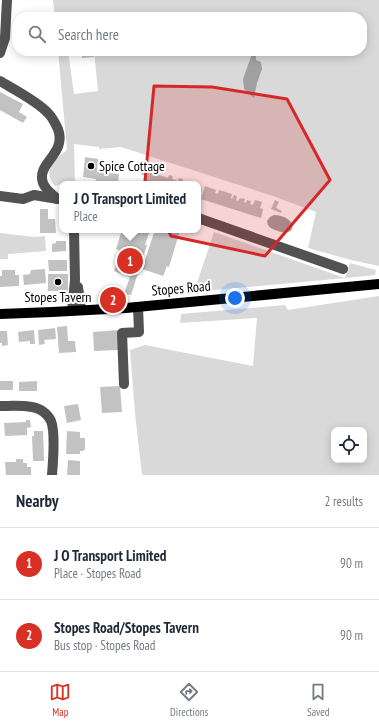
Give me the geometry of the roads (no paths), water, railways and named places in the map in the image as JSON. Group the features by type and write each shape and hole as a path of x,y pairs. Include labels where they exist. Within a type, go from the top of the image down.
{"main road":[{"name":"Stopes Road","path":"0,314 138,307 379,284"}],"street":[{"path":"0,53 5,33 7,0"},
{"path":"0,81 39,105 55,121 59,133 60,143 57,151 45,166 42,179 43,184 59,200"},
{"path":"0,196 23,199 34,195 59,200"},
{"path":"201,219 343,269"},
{"path":"74,233 75,280 78,288 77,311"},
{"path":"124,384 122,333 139,332 138,307"},
{"path":"0,406 33,407 41,410 47,415 53,430 52,475"}],"place":[{"name":"Spice Cottage","path":"91,166"},
{"name":"J O Transport Limited","path":"130,261"},
{"name":"Stopes Tavern","path":"58,282"},
{"name":"Stopes Road/Stopes Tavern","path":"113,300"}]}
